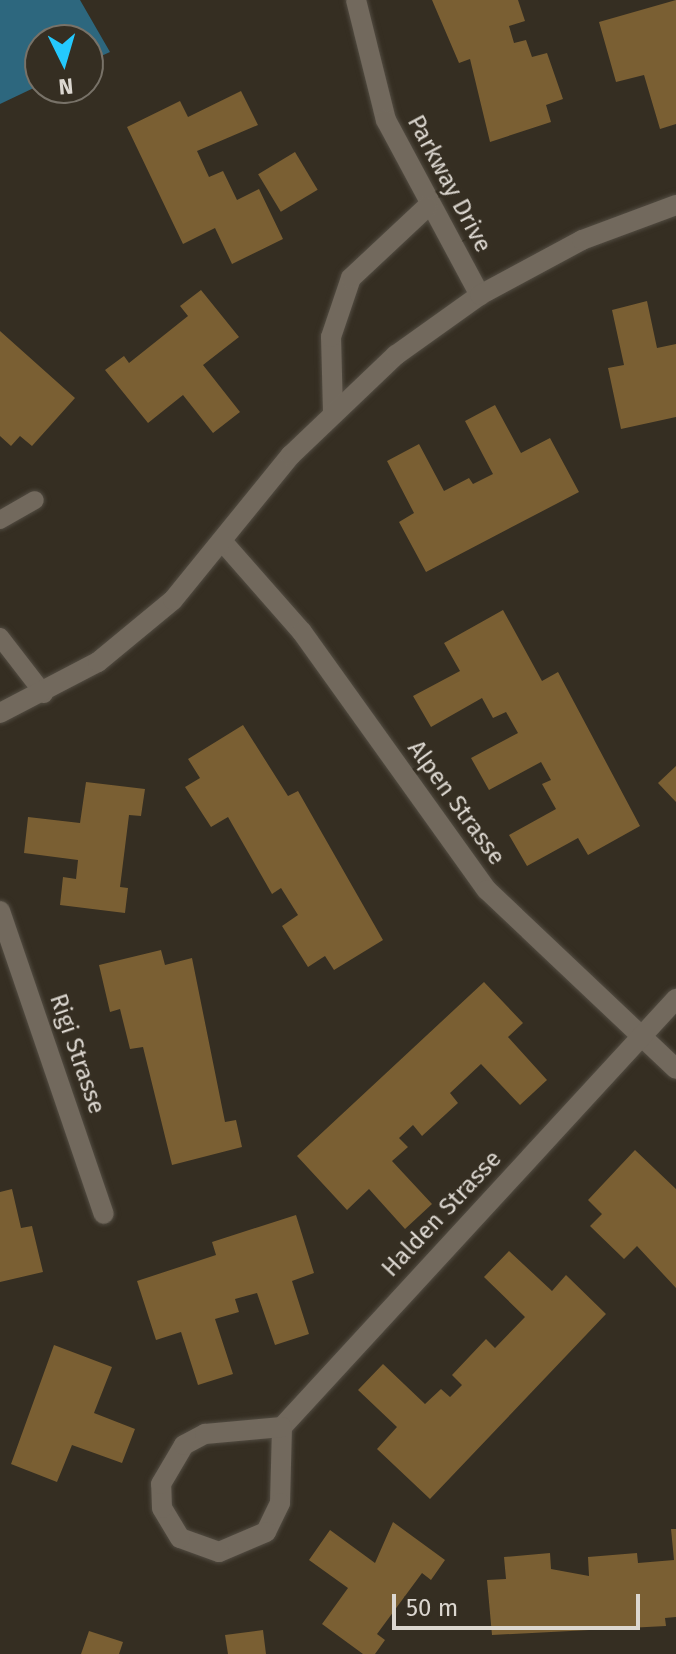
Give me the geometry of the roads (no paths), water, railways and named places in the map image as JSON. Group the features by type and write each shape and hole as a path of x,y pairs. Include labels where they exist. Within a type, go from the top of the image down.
{"street":[{"name":"Parkway Drive","path":"356,0 386,120 427,207 480,295"},
{"path":"0,713 44,694 98,662 173,600 333,412 480,295 582,240 676,205"},
{"path":"333,412 331,337 351,278 427,207"},
{"name":"Alpen Strasse","path":"222,541 302,632 487,890 676,1069"},
{"name":"Rigi Strasse","path":"0,911 104,1214"},
{"name":"Halden Strasse","path":"282,1427 676,999"},
{"path":"282,1427 280,1503 266,1532 219,1552 180,1538 162,1508 161,1484 184,1445 205,1434 282,1427"}],"lane":[{"path":"0,520 35,500"},
{"path":"0,637 44,694"}],"water":[{"path":"0,0 80,0 94,24 24,24 24,93 0,104"}]}
